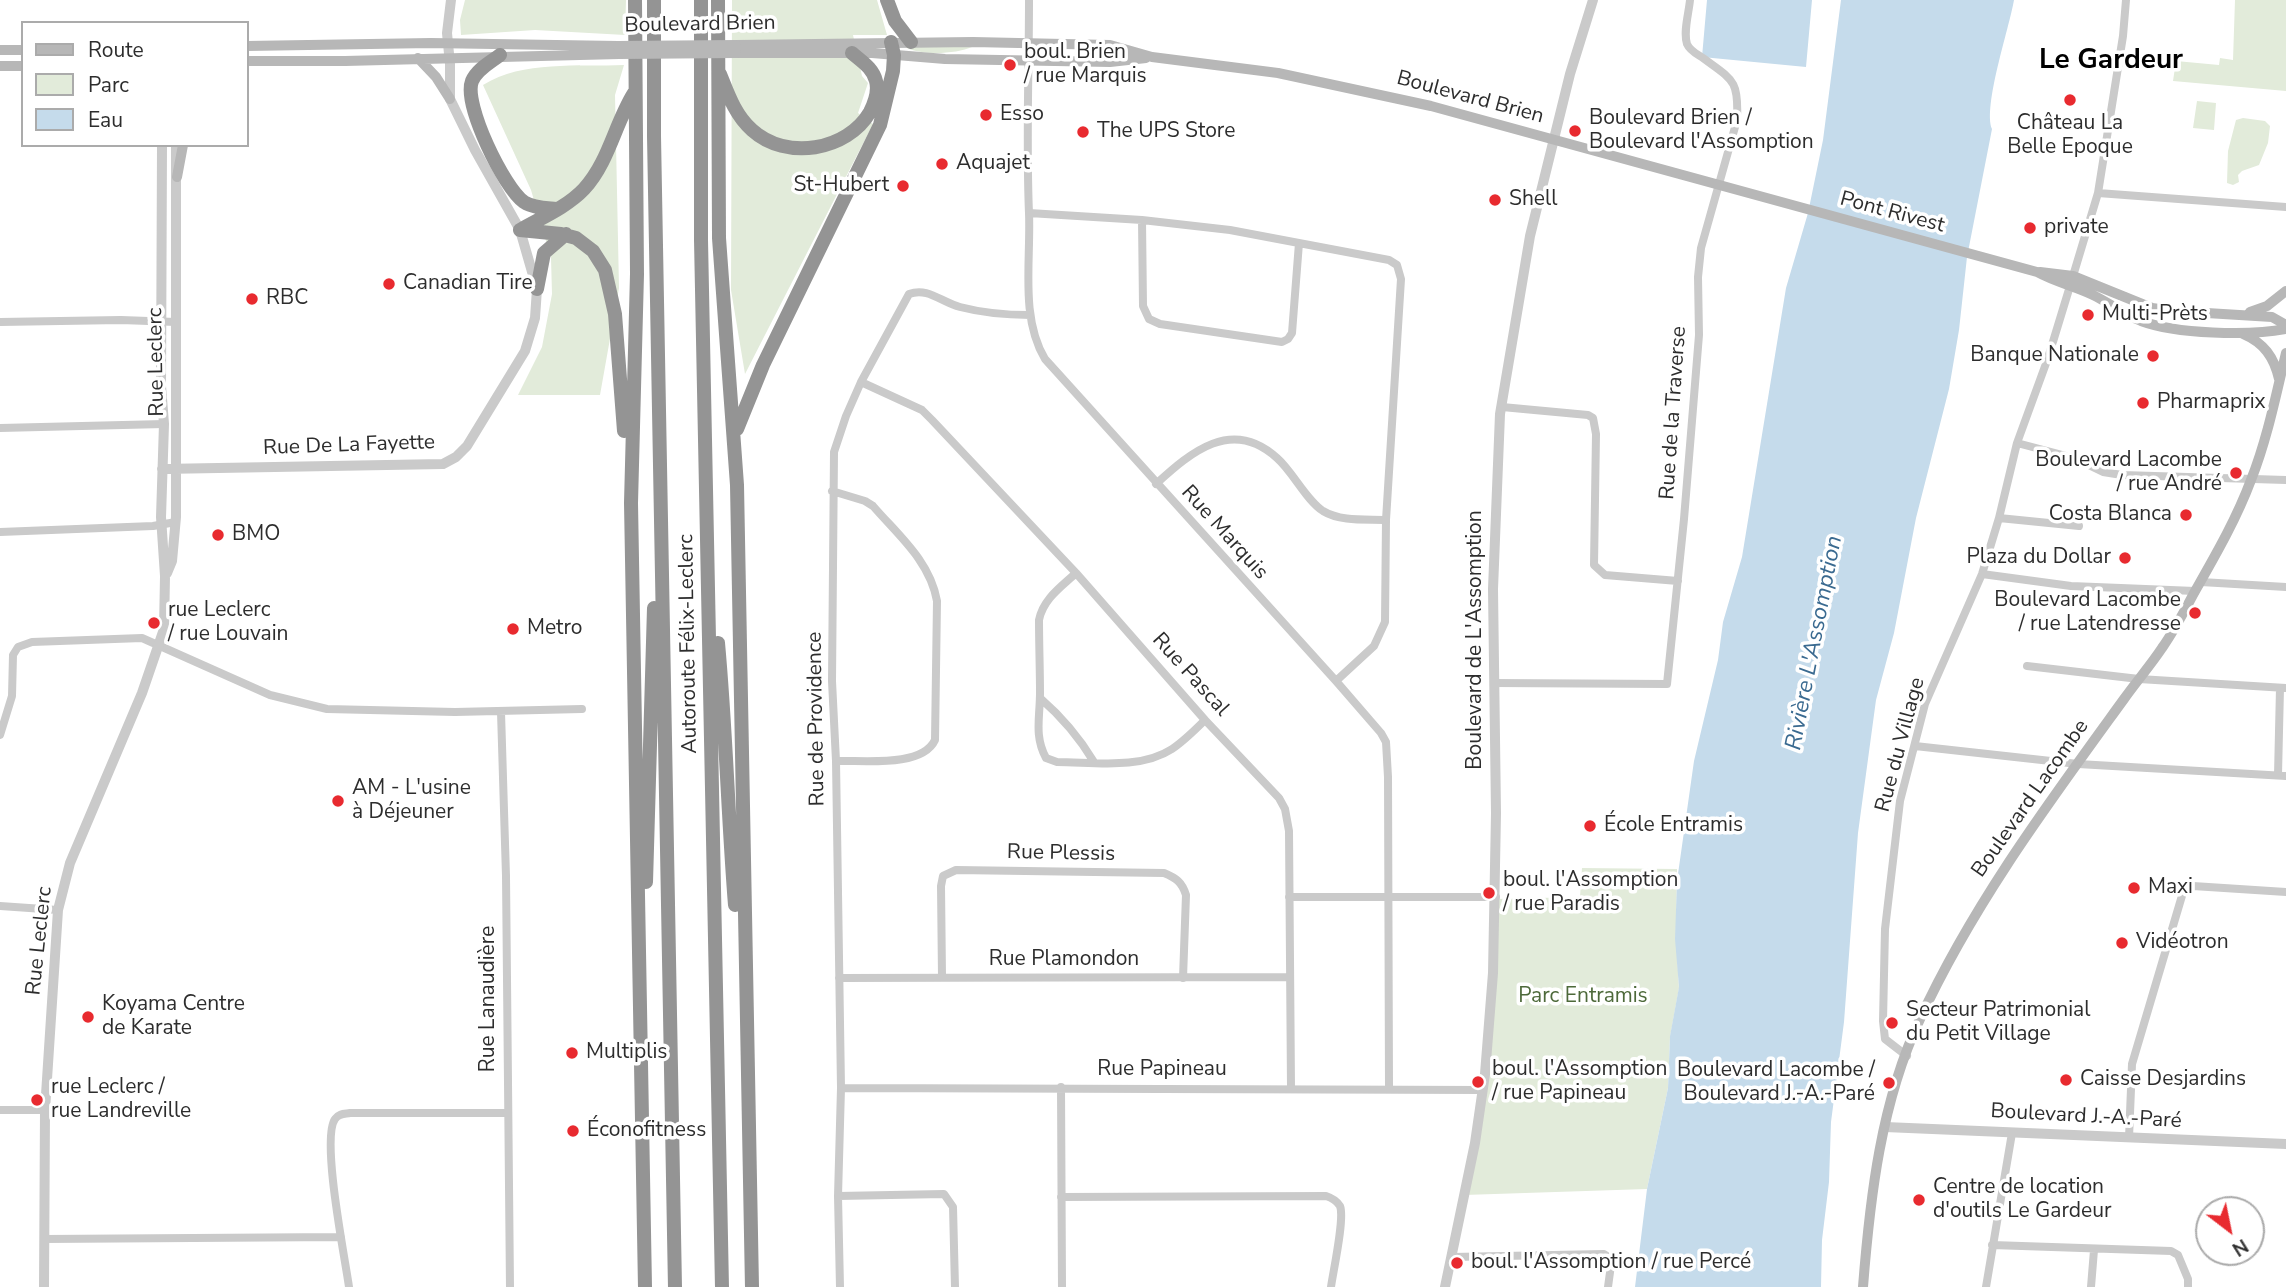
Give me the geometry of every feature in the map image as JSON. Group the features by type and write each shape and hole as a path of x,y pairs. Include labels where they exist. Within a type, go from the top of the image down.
{"highway":[{"path":"635,0 637,274 631,503 645,1287"},
{"name":"Autoroute Félix-Leclerc","path":"654,0 654,136 675,1287"},
{"name":"Autoroute Félix-Leclerc","path":"701,0 700,190 722,1287"},
{"path":"718,0 720,251 735,433 752,1287"},
{"path":"887,0 895,21 911,42"},
{"path":"735,433 763,365 877,133 889,92 892,48"},
{"path":"717,66 733,105 751,129 779,145 793,148 813,147 833,143 851,133 874,103 877,88 874,75 852,53"},
{"path":"500,55 478,72 471,84 471,97 478,123 520,199 532,206 556,209"},
{"path":"520,230 580,193 603,160 621,114 635,91"},
{"path":"520,230 566,234 579,240 593,251 610,283 631,503"},
{"path":"537,289 544,253 566,234"},
{"path":"640,972 648,855 648,750 660,446"},
{"path":"708,542 726,724 729,834 747,1036"}],"main road":[{"name":"Boulevard Brien","path":"736,49 852,53 892,48 911,42 1110,46 1152,57 1240,67 1338,85 1431,106 1772,201"},
{"name":"Boulevard Brien","path":"248,46 447,43 619,50"},
{"name":"Boulevard Brien","path":"248,61 619,50 892,48 944,59 1110,62 1152,57"},
{"path":"0,50 21,50"},
{"path":"418,58 436,77 450,99"},
{"path":"0,66 21,66"},
{"path":"177,177 183,147"},
{"name":"Pont Rivest","path":"1772,201 2072,281"},
{"path":"2072,281 2152,308 2272,317 2286,327"},
{"path":"2072,281 2139,320 2178,331 2271,332 2286,327"},
{"path":"2241,314 2267,306 2286,291"},
{"path":"2239,332 2252,338 2268,352 2276,364 2280,382"},
{"name":"Boulevard Lacombe","path":"1863,1287 1875,1173 1885,1127 1919,1021 1951,958 1996,881 2162,648 2226,537 2252,478 2286,353"}],"street":[{"name":"Rue De La Fayette","path":"162,468 416,466 447,462 467,446 520,360 533,326 537,289 520,230 450,99 450,57 447,43 451,0"},
{"name":"Rue Marquis","path":"1029,0 1030,315 1037,345 1045,359 1336,681 1386,742 1389,1089"},
{"name":"Boulevard de L'Assomption","path":"1445,1287 1471,1167 1483,1090 1493,973 1496,897 1492,650 1497,453 1502,407 1530,236 1578,43 1593,0"},
{"name":"Rue de la Traverse","path":"1494,684 1667,684 1699,335 1698,278 1701,248 1737,120 1737,91 1732,79 1690,49 1686,40 1690,0"},
{"name":"Rue du Village","path":"1907,1056 1885,1039 1883,1021 1885,929 1900,801 1926,704 1982,574 2017,443 2048,358 2098,193 2123,36 2126,0"},
{"name":"Rue Leclerc","path":"44,1287 45,1110 58,910 70,863 160,645 165,621 162,525 164,424 161,386 162,147"},
{"name":"Rue Leclerc","path":"165,576 172,561 176,522 176,147"},
{"path":"2098,193 2286,206"},
{"path":"1029,213 1142,220 1230,230 1390,260 1397,265 1401,279 1387,520 1385,622 1374,646 1336,681"},
{"path":"1142,220 1143,306 1149,319 1160,324 1282,342 1292,333 1299,243"},
{"name":"Rue de Providence","path":"840,1287 838,1196 841,1088 836,761 832,681 834,452 861,382 909,294 923,291 957,306 1000,315 1030,315"},
{"path":"0,322 176,322"},
{"name":"Rue Pascal","path":"861,382 922,410 1076,573 1205,720 1279,799 1285,809 1289,831 1291,1088"},
{"path":"1502,407 1588,415 1593,418 1596,434 1594,565 1605,576 1678,581"},
{"path":"0,428 164,424"},
{"path":"1156,484 1185,457 1205,445 1231,439 1253,443 1276,457 1321,510 1343,517 1387,520"},
{"path":"2017,443 2074,458 2104,472 2122,475 2286,480"},
{"path":"832,491 873,506 921,560 934,585 937,601 935,740 932,747 910,759 836,761"},
{"path":"1999,518 2078,526"},
{"path":"0,532 162,525 176,522"},
{"path":"1076,573 1041,609 1039,621 1040,698 1037,733 1046,758 1057,762 1137,762 1155,758 1173,749 1205,720"},
{"path":"1982,574 2071,586 2286,587"},
{"path":"0,735 12,696 13,655 24,643 137,638 160,645 270,695 327,709 501,712 582,709"},
{"path":"1915,746 2078,764 2282,775 2283,688 2139,679 2027,666"},
{"path":"1040,698 1080,738 1094,762"},
{"name":"Rue Lanaudière","path":"501,712 506,876 510,1287"},
{"name":"Rue Plessis","path":"942,977 941,886 943,876 956,870 1164,873 1176,878 1183,885 1186,895 1183,978"},
{"path":"2129,1138 2133,1064 2183,889 2193,886 2286,892"},
{"path":"1289,897 1496,897"},
{"path":"0,906 58,910"},
{"name":"Rue Plamondon","path":"839,978 1289,977"},
{"path":"1060,1087 1062,1287"},
{"name":"Rue Papineau","path":"841,1088 1483,1090"},
{"path":"0,1110 45,1110"},
{"path":"349,1287 331,1143 334,1119 350,1113 507,1113"},
{"name":"Boulevard J.-A.-Paré","path":"1885,1127 2286,1144"},
{"path":"1986,1287 2012,1133"},
{"path":"838,1196 944,1194 953,1207 955,1287"},
{"path":"1061,1197 1326,1196 1339,1205 1341,1217 1331,1287"},
{"path":"44,1239 341,1237"},
{"path":"1992,1245 2171,1251 2178,1255 2188,1279 2188,1287"},
{"path":"2091,1287 2094,1250"},
{"path":"1452,1257 1604,1254 1610,1258 1611,1265 1608,1287"}],"green space":[{"path":"465,0 626,0 625,35 535,30 461,35 460,20"},
{"path":"732,0 877,0 887,35 853,35 862,76 868,83 858,113 873,124 745,374 731,290"},
{"path":"2235,0 2286,0 2286,91 2173,81 2176,61 2219,65 2220,58 2233,60"},
{"path":"905,47 972,47 939,53 920,52"},
{"path":"624,65 615,95 619,288 600,395 518,395 542,347 552,294 551,258 531,190 483,85 499,77 533,68"},
{"path":"2197,101 2216,103 2214,130 2193,128"},
{"path":"2243,118 2265,121 2270,126 2268,143 2259,165 2242,171 2238,175 2239,182 2233,185 2227,183 2228,151 2236,120"},
{"name":"Parc Entramis","path":"1582,868 1677,869 1676,937 1679,988 1670,1037 1668,1088 1647,1189 1464,1195 1485,1073 1496,899 1580,897"}],"water":[{"path":"1707,0 1812,0 1806,67 1702,57"},
{"name":"Rivière L'Assomption","path":"1841,0 2014,0 1991,103 1992,129 1967,257 1949,389 1916,518 1894,633 1876,700 1858,833 1844,1022 1831,1122 1821,1287 1635,1287 1647,1189 1668,1088 1670,1036 1679,987 1675,939 1677,881 1694,761 1718,660 1723,622 1742,557 1786,288 1808,213 1823,140"}],"place":[{"name":"boul. Brien / rue Marquis","path":"1010,65"},
{"name":"Château La Belle Epoque","path":"2070,100"},
{"name":"Esso","path":"986,115"},
{"name":"Boulevard Brien / Boulevard l'Assomption","path":"1575,131"},
{"name":"The UPS Store","path":"1083,132"},
{"name":"Aquajet","path":"942,164"},
{"name":"St-Hubert","path":"903,186"},
{"name":"Shell","path":"1495,200"},
{"name":"private","path":"2030,228"},
{"name":"Canadian Tire","path":"389,284"},
{"name":"RBC","path":"252,299"},
{"name":"Multi-Prèts","path":"2088,315"},
{"name":"Banque Nationale","path":"2153,356"},
{"name":"Pharmaprix","path":"2143,403"},
{"name":"Boulevard Lacombe / rue André","path":"2236,473"},
{"name":"Costa Blanca","path":"2186,515"},
{"name":"BMO","path":"218,535"},
{"name":"Plaza du Dollar","path":"2125,558"},
{"name":"Boulevard Lacombe / rue Latendresse","path":"2195,613"},
{"name":"rue Leclerc / rue Louvain","path":"154,623"},
{"name":"Metro","path":"513,629"},
{"name":"AM - L'usine à Déjeuner","path":"338,801"},
{"name":"École Entramis","path":"1590,826"},
{"name":"Maxi","path":"2134,888"},
{"name":"boul. l'Assomption / rue Paradis","path":"1489,893"},
{"name":"Vidéotron","path":"2122,943"},
{"name":"Koyama Centre de Karate","path":"88,1017"},
{"name":"Secteur Patrimonial du Petit Village","path":"1892,1023"},
{"name":"Multiplis","path":"572,1053"},
{"name":"Caisse Desjardins","path":"2066,1080"},
{"name":"boul. l'Assomption / rue Papineau","path":"1478,1082"},
{"name":"Boulevard Lacombe / Boulevard J.-A.-Paré","path":"1889,1083"},
{"name":"rue Leclerc / rue Landreville","path":"37,1100"},
{"name":"Éconofitness","path":"573,1131"},
{"name":"Centre de location d'outils Le Gardeur","path":"1919,1200"},
{"name":"boul. l'Assomption / rue Percé","path":"1457,1263"}],"district":[{"name":"Le Gardeur","path":"2111,61"}]}
